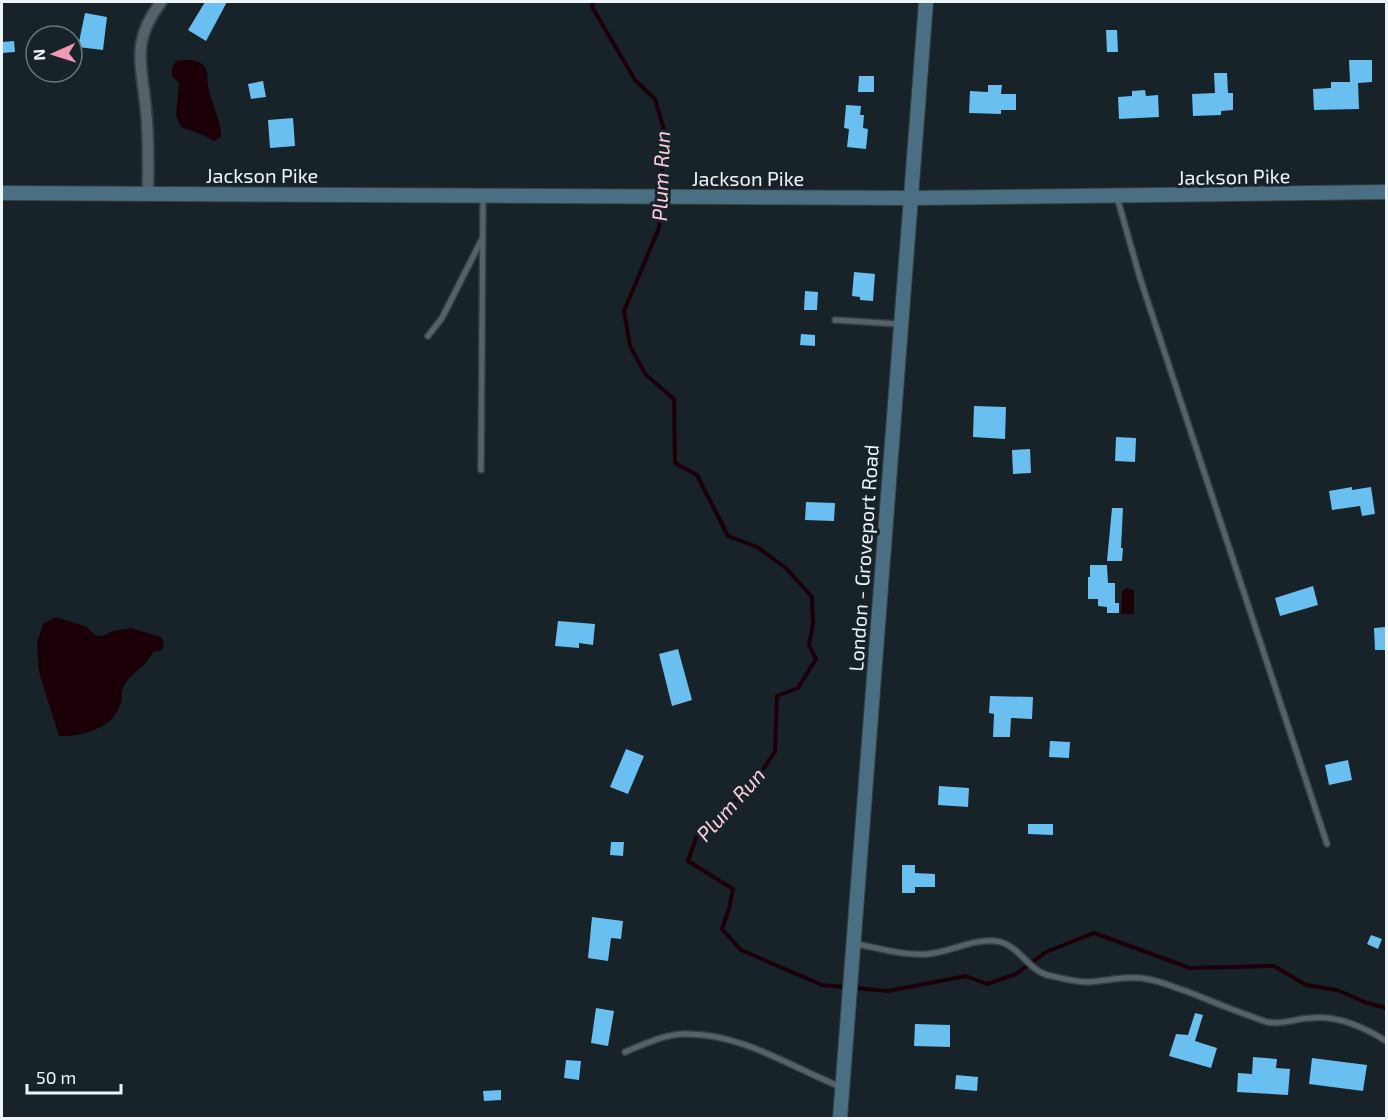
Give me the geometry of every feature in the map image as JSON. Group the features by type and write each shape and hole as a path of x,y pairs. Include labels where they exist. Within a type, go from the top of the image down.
{"main road":[{"name":"London - Groveport Road","path":"840,1119 926,2"},
{"name":"Jackson Pike","path":"2,193 911,198 1386,192"}],"street":[{"path":"148,194 147,120 139,56 146,25 161,2"}],"lane":[{"path":"481,470 483,197"},
{"path":"1117,197 1143,289 1327,844"},
{"path":"428,336 442,318 484,236"},
{"path":"835,320 901,324"},
{"path":"853,949 926,954 943,952 963,945 995,941 1006,944 1041,973 1077,982 1146,978 1267,1022 1281,1024 1311,1017 1333,1020 1356,1024 1386,1041"},
{"path":"625,1052 660,1038 682,1034 706,1035 732,1041 763,1053 842,1088"}],"shaded area":[{"path":"176,61 198,62 206,70 208,87 221,131 221,137 214,141 181,127 176,116 179,83 172,76 172,68"},
{"path":"1125,588 1134,590 1134,614 1121,614 1122,590"},
{"path":"56,617 87,627 95,635 103,636 113,631 131,628 161,637 164,642 162,650 153,652 123,686 118,711 105,724 87,733 59,736 39,672 37,643 43,624"}],"building":[{"path":"205,2 227,2 206,41 188,30"},
{"path":"85,13 107,17 103,50 84,48 83,24"},
{"path":"1106,30 1117,30 1118,52 1107,52"},
{"path":"14,41 15,52 2,53 2,42"},
{"path":"1349,60 1372,60 1372,82 1358,83 1359,109 1314,110 1313,89 1331,88 1331,82 1350,82"},
{"path":"1214,73 1227,73 1228,93 1233,93 1233,110 1221,111 1221,115 1193,116 1192,94 1215,93"},
{"path":"859,76 874,76 874,92 858,92"},
{"path":"263,81 266,97 251,99 248,84"},
{"path":"988,85 1002,85 1001,94 1016,94 1016,110 1001,110 1001,114 969,113 970,91 988,92"},
{"path":"1145,90 1146,96 1158,95 1159,117 1119,119 1118,97 1132,96 1132,91"},
{"path":"846,105 861,106 860,115 864,115 863,128 868,129 866,149 847,147 849,129 844,128"},
{"path":"293,118 295,146 270,148 268,120"},
{"path":"854,272 875,274 873,301 860,300 860,297 852,296"},
{"path":"805,291 818,292 817,310 804,310"},
{"path":"801,334 815,335 815,346 800,345"},
{"path":"974,406 1006,407 1005,439 973,437"},
{"path":"1116,437 1136,438 1135,462 1115,461"},
{"path":"1030,449 1031,473 1013,474 1012,450"},
{"path":"1352,487 1352,490 1371,487 1375,514 1362,516 1360,506 1332,510 1329,491"},
{"path":"806,502 835,503 834,521 805,520"},
{"path":"1112,508 1123,508 1122,561 1107,561"},
{"path":"1090,565 1107,565 1108,583 1115,583 1115,603 1119,603 1119,613 1107,613 1107,607 1098,606 1098,599 1088,599"},
{"path":"1313,586 1318,605 1280,616 1275,598"},
{"path":"558,621 595,624 593,645 579,643 579,648 555,646"},
{"path":"1386,627 1386,650 1375,650 1374,628"},
{"path":"678,649 692,700 672,706 659,654"},
{"path":"990,696 1033,697 1032,719 1011,718 1010,737 993,737 994,714 989,713"},
{"path":"1050,741 1070,742 1069,758 1049,757"},
{"path":"626,749 644,756 628,794 610,787"},
{"path":"1348,760 1352,780 1329,785 1325,765"},
{"path":"939,786 969,788 968,807 938,805"},
{"path":"1028,824 1053,824 1053,835 1028,834"},
{"path":"611,842 624,842 623,856 610,855"},
{"path":"902,865 915,865 915,873 935,874 935,887 915,887 915,893 902,893"},
{"path":"592,917 623,921 621,939 611,938 608,961 588,958"},
{"path":"1371,935 1382,939 1378,949 1367,944"},
{"path":"596,1008 614,1011 608,1046 591,1043"},
{"path":"1195,1013 1203,1015 1195,1041 1217,1048 1211,1068 1169,1056 1176,1034 1188,1035"},
{"path":"915,1024 950,1025 950,1047 914,1046"},
{"path":"1253,1057 1277,1059 1276,1068 1290,1069 1288,1095 1237,1092 1238,1073 1252,1074"},
{"path":"1312,1058 1367,1065 1363,1091 1309,1084"},
{"path":"566,1060 581,1061 579,1080 564,1078"},
{"path":"956,1075 978,1077 977,1091 955,1089"},
{"path":"501,1090 501,1100 484,1101 483,1091"}],"waterway":[{"name":"Plum Run","path":"592,2 592,7 635,80 655,99 664,130 659,228 624,311 630,346 646,375 674,399 675,463 697,475 728,536 757,547 786,568 812,597 813,624 809,645 816,659 798,688 777,696 775,752 752,785 696,838 688,861 733,889 722,929 741,950 822,985 888,991 966,976 987,984 1016,974 1046,952 1094,933 1190,968 1274,966 1306,985 1337,990 1367,1003 1386,1008"}]}
